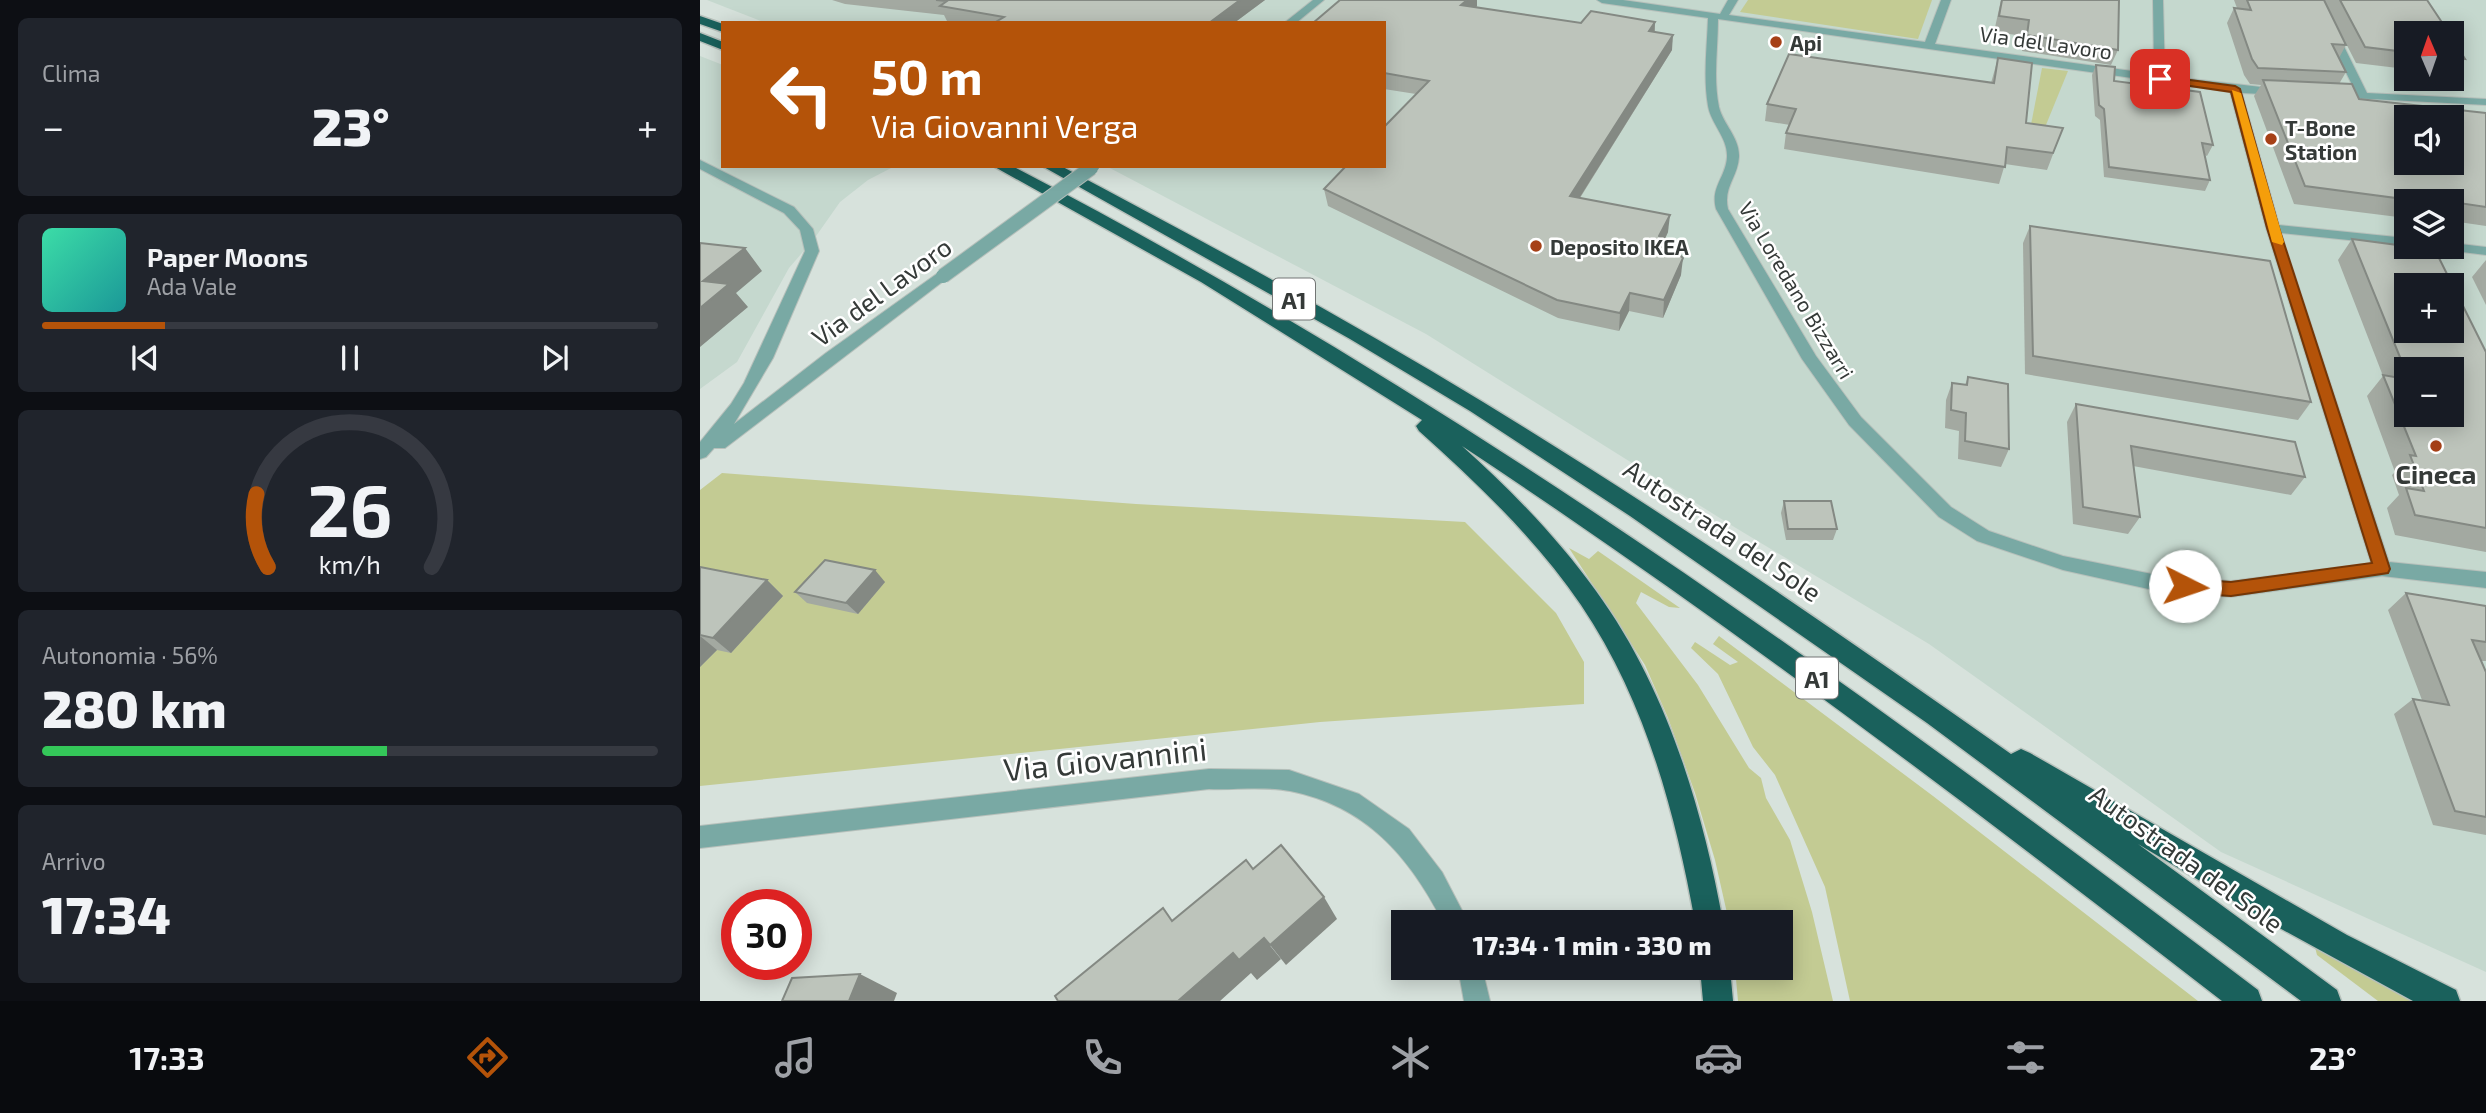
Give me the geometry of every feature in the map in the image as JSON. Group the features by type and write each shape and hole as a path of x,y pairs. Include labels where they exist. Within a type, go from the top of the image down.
{"highway":[{"path":"700,20 721,27"},
{"path":"700,37 721,45"},
{"name":"A1","path":"1004,168 1199,273 1371,377 1649,561 1769,643 2121,904 2247,1001"},
{"name":"Autostrada del Sole","path":"1053,168 1211,251 1533,442 1733,573 1944,719 2326,1001"},
{"path":"1371,377 1467,462 1531,528 1562,562 1617,646 1648,710 1687,818 1706,910"},
{"path":"1944,719 2107,809 2179,855 2308,929 2445,1001"},
{"path":"1716,980 1718,1001"}],"street":[{"path":"1292,21 1319,0"},
{"name":"Via del Lavoro","path":"1602,0 2160,79 2235,89 2289,92"},
{"path":"1718,16 1733,0"},
{"path":"1929,47 1946,0"},
{"path":"2158,0 2160,79"},
{"path":"2316,0 2363,96"},
{"name":"Via Loredano Bizzarri","path":"1718,16 1714,107 1719,125 1732,148 1731,169 1721,184 1717,198 1810,359 1855,421 1945,512 1983,536 2063,563 2162,584 2231,589 2382,569 2486,580"},
{"path":"2235,89 2273,228 2382,569"},
{"path":"2329,94 2486,102"},
{"path":"700,164 789,210 806,229 813,251 746,395 700,453"},
{"name":"Via del Lavoro","path":"700,459 831,357 1091,168"},
{"path":"2273,228 2394,241"},
{"path":"2464,248 2486,251"},
{"name":"Via Giovannini","path":"700,838 1209,779 1289,780 1351,802 1401,836 1434,880 1450,910"},
{"path":"1473,980 1477,1001"}],"shaded area":[{"path":"707,0 2486,0 2486,972 2221,852 1929,644 1731,525 1426,334 1110,168 1386,168 1386,21 761,21"},
{"path":"700,56 721,64 721,168 891,168 868,180 840,202 789,268 737,362 700,389"}],"green space":[{"path":"1748,0 1932,0 1918,39 1740,12"},
{"path":"2042,68 2068,71 2039,142 2028,140"},
{"path":"722,473 1136,504 1465,522 1556,613 1584,662 1584,704 1320,722 700,786 700,490"},
{"path":"1569,548 1589,559 1598,551 1680,608 1669,607 1641,592 1636,603 1698,685 1749,768 1761,778 1766,798 1790,840 1812,912 1833,1001 1738,1001 1736,980 1793,980 1793,910 1726,910 1695,793 1668,718 1645,665"},
{"path":"1719,636 1933,796 2198,1001 1850,1001 1825,887 1775,775 1753,747 1718,674 1691,648 1695,642 1730,665 1738,662 1713,644"},
{"path":"2315,947 2416,1001 2378,1001 2317,955"}],"building":[{"path":"936,0 1240,0 1212,21 997,21 1004,17 940,6 947,1"},
{"path":"1340,0 1467,0 1461,5 1581,23 1591,11 1655,22 1649,31 1673,35 1570,196 1670,215 1659,236 1683,258 1664,300 1630,293 1620,313 1557,300 1324,189 1344,168 1386,168 1386,125 1429,81 1386,73 1386,21 1315,21"},
{"path":"2002,0 2119,0 2118,50 2027,35 2029,20 1999,16"},
{"path":"2247,0 2324,0 2346,45 2332,44 2346,72 2258,68 2252,59 2234,8 2251,10"},
{"path":"2340,0 2427,0 2441,21 2394,21 2394,51 2365,47"},
{"path":"1789,54 1994,83 1998,58 2032,63 2026,123 2063,128 2053,153 2007,147 2005,167 1786,133 1796,109 1767,104"},
{"path":"2096,65 2115,67 2114,81 2200,92 2213,145 2202,143 2210,180 2109,167 2104,109 2099,105"},
{"path":"2263,80 2352,84 2359,99 2413,105 2394,105 2394,175 2464,175 2464,111 2486,113 2486,207 2464,204 2464,189 2394,189 2394,198 2305,186"},
{"path":"2030,226 2270,261 2311,402 2033,356"},
{"path":"2352,239 2394,245 2394,259 2440,259 2446,273 2394,273 2394,342"},
{"path":"700,243 745,248 703,281 729,284 700,308"},
{"path":"2464,308 2486,352 2486,528 2415,515 2406,488 2424,491 2410,455 2416,456 2404,427 2464,427 2464,357 2400,357 2394,343 2464,343"},
{"path":"2383,375 2394,377 2394,402"},
{"path":"1968,377 2008,384 2009,449 1965,441 1966,413 1951,410 1952,383 1967,385"},
{"path":"2076,404 2295,442 2305,477 2131,446 2140,517 2083,507"},
{"path":"1784,501 1831,501 1837,529 1788,529"},
{"path":"825,560 875,570 846,603 795,592"},
{"path":"700,567 767,580 713,638 700,635"},
{"path":"2406,593 2486,606 2486,642 2472,640 2486,672 2486,817 2455,811 2413,699 2449,705"},
{"path":"1281,845 1324,897 1270,945 1264,938 1239,960 1233,953 1178,1001 1058,1001 1055,996 1163,908 1172,921 1246,860 1253,869"},
{"path":"860,974 849,1001 782,1001 791,980 812,980 812,977"}],"slow traffic":[{"path":"2236,93 2278,242"}],"place":[{"name":"Api","path":"1776,42"},
{"name":"T-Bone Station","path":"2271,139"},
{"name":"Deposito IKEA","path":"1536,246"},
{"name":"Cineca","path":"2436,446"}],"route":[{"path":"2160,79 2235,89 2273,228 2382,569 2231,589 2185,586"}]}
